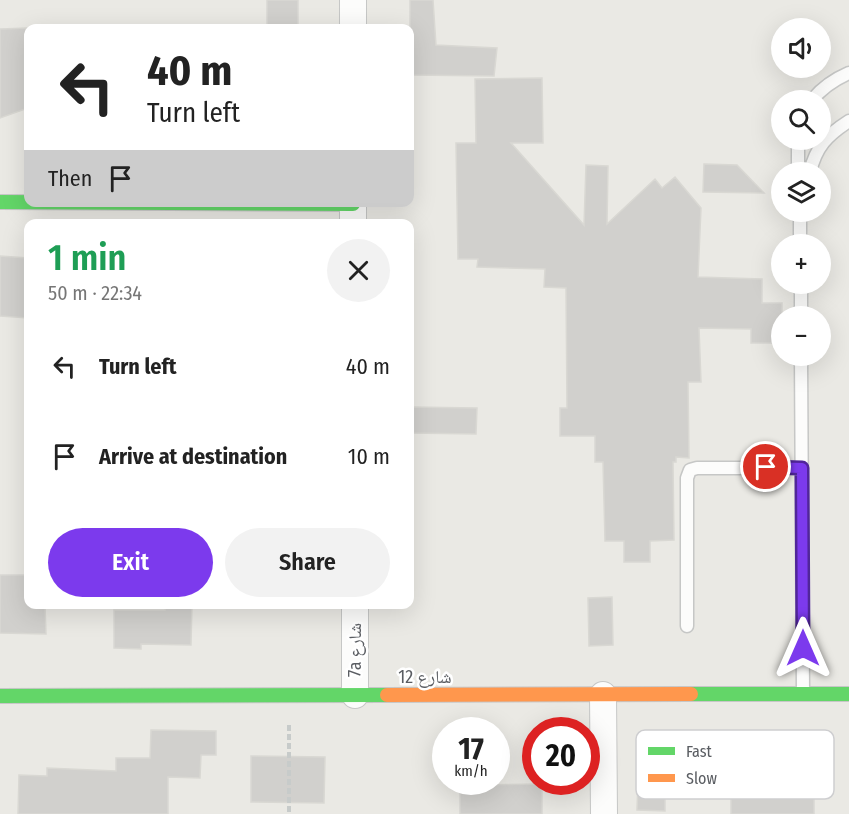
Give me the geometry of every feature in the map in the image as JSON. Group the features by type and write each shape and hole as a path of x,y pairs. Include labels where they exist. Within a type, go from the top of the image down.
{"street":[{"path":"353,0 353,24"},
{"path":"0,202 24,203"},
{"path":"221,207 353,210"},
{"name":"7a شارع","path":"355,609 355,695"},
{"name":"شارع 12","path":"0,696 849,694"},
{"path":"603,695 604,814"}],"lane":[{"path":"822,90 849,72"},
{"path":"814,162 820,144 849,121"},
{"path":"801,366 803,693"},
{"path":"687,626 687,478 690,470 697,468 802,468"}],"path":[{"path":"288,695 289,814"}],"building":[{"path":"267,0 298,0 298,24 267,24"},
{"path":"410,0 433,0 436,45 497,48 494,76 414,75 414,24 410,24"},
{"path":"24,28 24,109 0,118 0,29"},
{"path":"542,78 543,143 511,143 584,225 586,165 608,166 607,224 655,179 662,188 675,177 701,208 698,277 762,279 762,303 782,303 782,306 771,306 771,343 751,343 751,329 699,328 701,382 688,382 689,458 676,457 676,462 673,462 674,540 650,541 650,562 624,562 624,541 605,541 603,462 595,462 595,436 560,436 560,408 567,408 566,288 544,287 545,269 477,267 478,259 458,259 456,143 476,143 475,79"},
{"path":"704,164 737,165 764,193 703,192"},
{"path":"0,256 24,258 24,318 0,316"},
{"path":"414,407 477,408 476,434 414,433"},
{"path":"0,575 24,575 24,609 45,609 46,634 0,633"},
{"path":"612,597 613,645 589,646 588,598"},
{"path":"192,609 191,645 141,644 141,649 114,648 114,610"},
{"path":"151,730 216,731 216,755 201,755 200,778 168,777 168,814 18,814 19,775 47,776 47,768 116,771 116,758 150,758"},
{"path":"251,756 325,757 324,803 251,802"},
{"path":"510,784 522,784 522,795 542,795 542,814 460,814 460,795 510,795"},
{"path":"637,799 665,799 665,811 637,810"},
{"path":"731,799 814,799 814,814 731,814"}],"traffic: fast":[{"path":"0,202 24,202"},
{"path":"691,694 849,694"},
{"path":"0,696 387,695"}],"traffic: slow":[{"path":"387,695 691,694"}],"route":[{"path":"766,467 802,468 803,648"}]}
